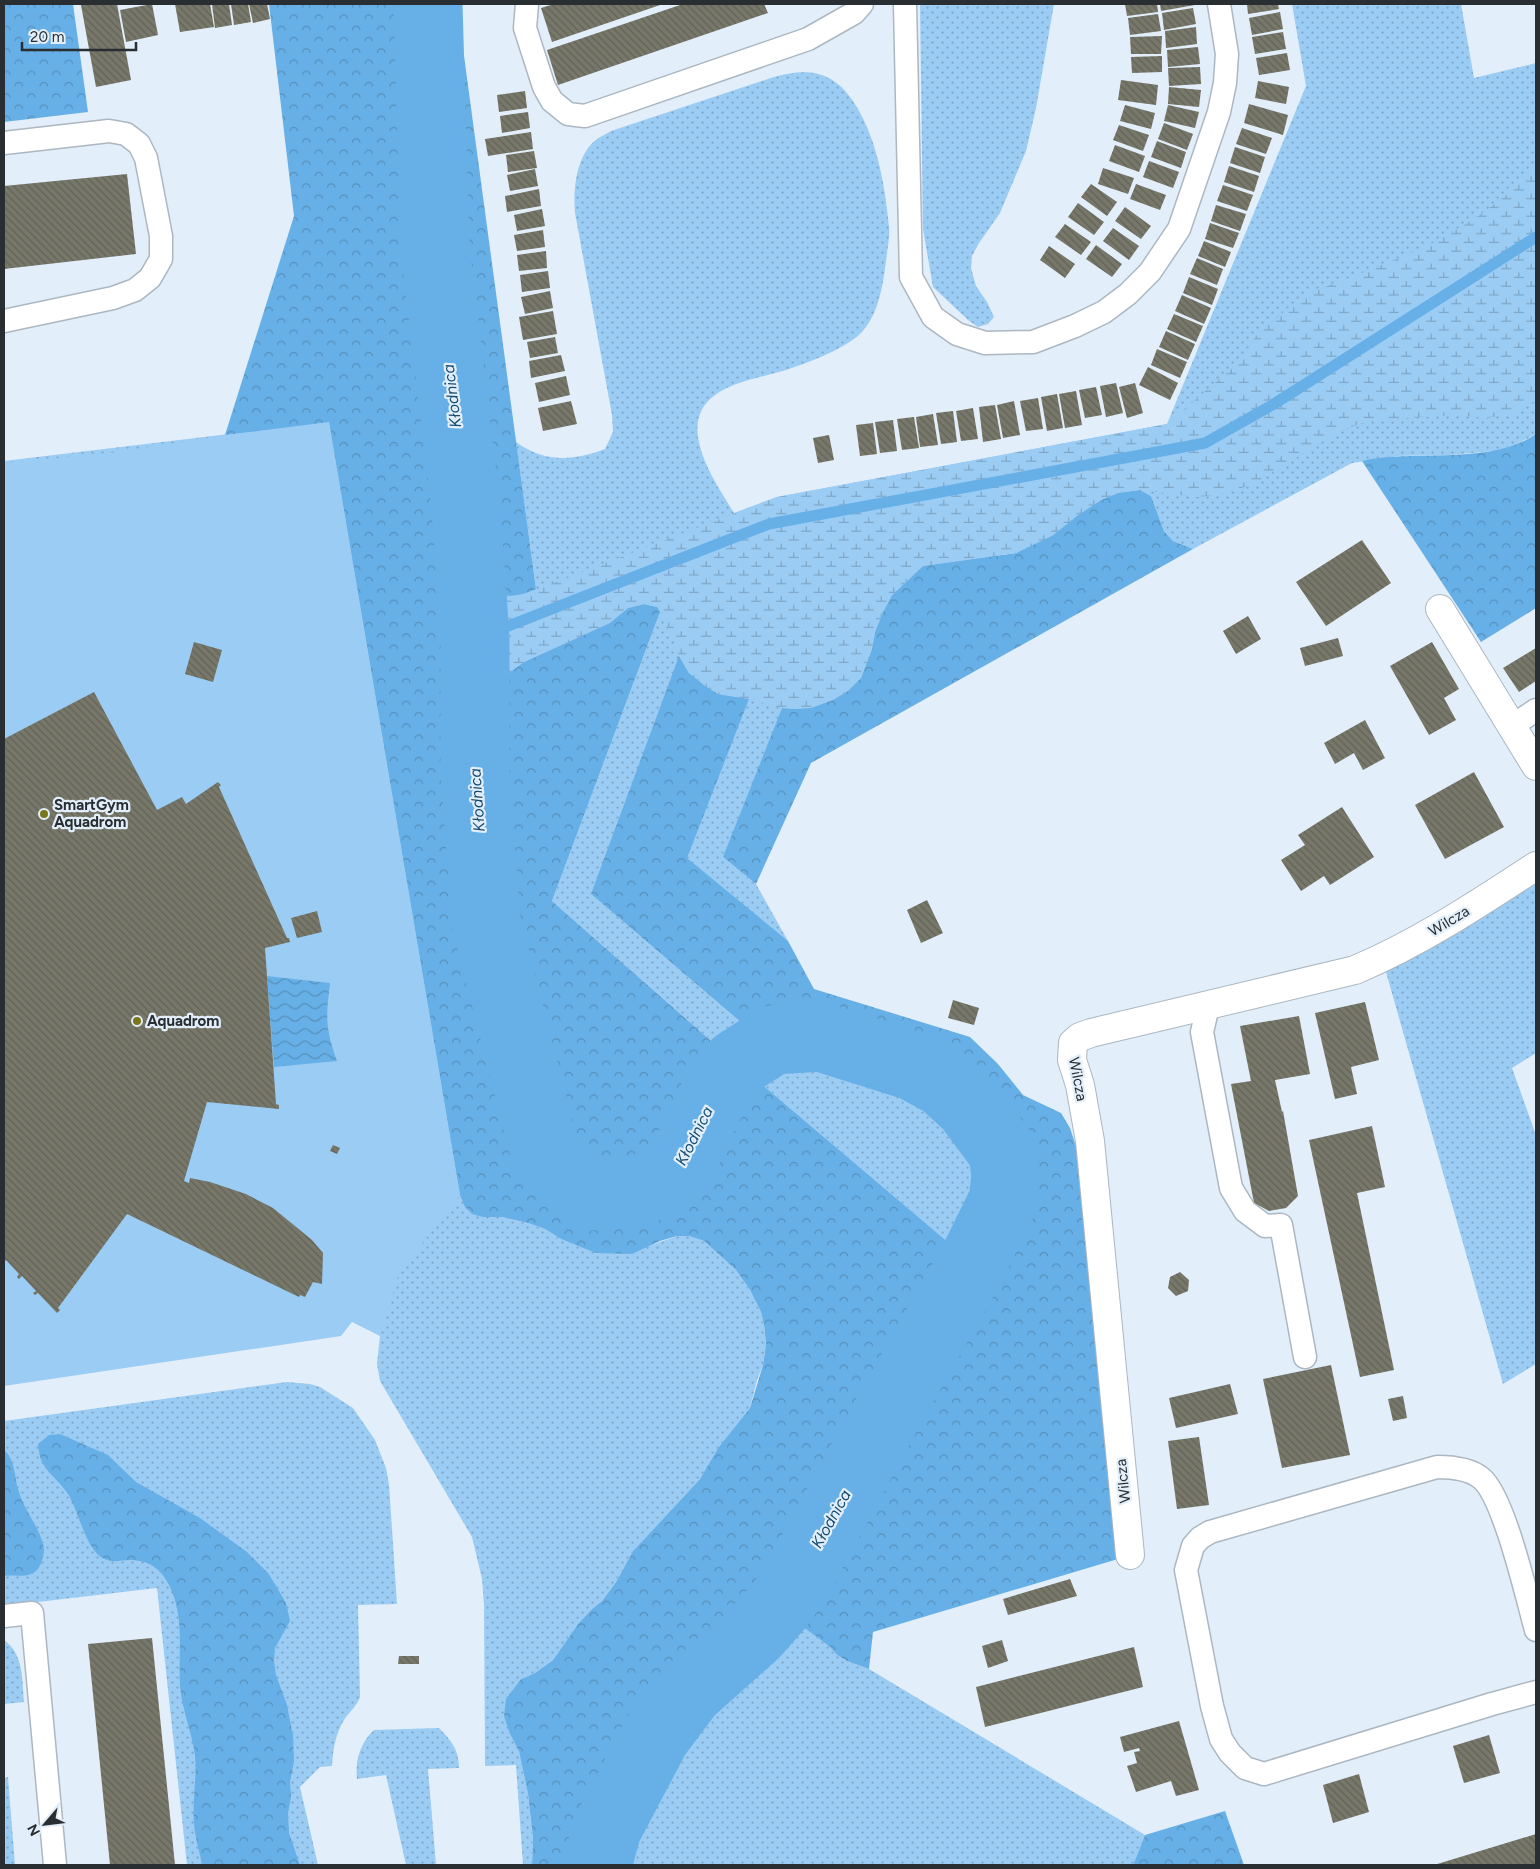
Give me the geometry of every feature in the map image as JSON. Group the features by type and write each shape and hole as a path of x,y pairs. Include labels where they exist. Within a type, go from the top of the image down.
{"street":[{"path":"1440,609 1536,766"},
{"name":"Wilcza","path":"1130,1554 1090,1141 1072,1051 1073,1043 1080,1037 1091,1033 1355,970 1390,956 1466,911 1536,866"}],"lane":[{"path":"527,4 525,28 544,87 552,101 568,114 585,116 808,39 854,13 862,4"},
{"path":"905,4 912,277 933,317 957,334 985,344 1033,342 1075,326 1104,312 1128,294 1150,272 1179,230 1219,112 1225,83 1227,54 1219,4"},
{"path":"4,143 108,131 126,134 139,144 146,158 162,236 161,259 150,278 135,290 112,298 4,322"},
{"path":"1512,726 1536,710"},
{"path":"1208,1006 1202,1032 1231,1188 1245,1211 1265,1226 1281,1225 1305,1357"},
{"path":"1536,1630 1502,1513 1482,1478 1460,1469 1437,1467 1210,1532 1192,1546 1186,1570 1212,1706 1221,1739 1230,1753 1244,1768 1264,1774 1536,1692"},
{"path":"4,1616 32,1613 55,1865"}],"green space":[{"path":"4,4 73,4 88,112 4,122"},
{"path":"269,4 424,4 431,243 463,513 471,639 472,770 482,920 542,1153 588,1198 636,1196 682,1171 711,1108 739,1065 968,1259 769,1605 683,1685 646,1736 599,1822 589,1865 532,1865 533,1838 528,1794 519,1751 510,1734 504,1716 506,1699 521,1679 535,1673 553,1660 578,1624 602,1601 616,1582 633,1551 700,1479 719,1447 750,1408 763,1365 766,1344 764,1325 761,1312 750,1290 736,1270 704,1241 689,1236 677,1236 660,1241 632,1254 596,1253 528,1223 502,1217 483,1217 472,1214 465,1207 460,1195 329,423 225,435 294,216"},
{"path":"432,4 457,4 536,589 520,595 499,595 475,588 469,513 439,243"},
{"path":"920,4 1054,4 1036,108 1026,151 1000,213 972,256 971,268 976,286 994,317 988,324 978,327 933,287 923,229"},
{"path":"1292,4 1461,4 1474,78 1536,63 1536,434 1506,450 1449,455 1397,456 1352,463 1193,549 1173,541 1164,531 1151,496 1140,490 993,558 723,857 756,884 788,941 685,863 591,894 764,1042 734,1061 552,901 660,612 570,641 478,704 478,635 475,588 536,589 516,442 527,449 548,457 570,458 605,449 613,432 612,415 575,213 577,173 584,154 597,139 611,131 774,77 808,72 827,77 845,91 853,101 868,130 879,162 889,230 884,278 878,304 867,326 848,343 805,364 732,386 721,391 704,406 699,419 700,447 712,476 734,513 777,497 1167,424 1306,86"},
{"path":"1536,166 1536,400 1513,414 1486,418 1458,415 1371,420 1343,430 1252,485 1217,495 1197,497 1140,490 1118,493 1101,500 1052,536 1016,553 923,566 892,595 875,632 872,649 861,678 848,691 833,700 811,708 782,708 749,699 718,694 705,686 689,673 679,656 665,617 657,607 644,604 628,608 610,623 524,662 506,675 492,693 478,704 478,635 475,588 506,597 523,595 777,497 1167,424 1237,364 1256,336 1303,295 1425,247 1449,234 1477,217 1508,194"},
{"path":"329,422 483,1217 502,1217 528,1223 578,1245 646,1247 677,1236 689,1236 704,1241 736,1270 750,1290 761,1312 764,1325 766,1344 763,1365 750,1408 700,1479 633,1551 616,1582 602,1601 578,1624 553,1660 535,1673 521,1679 510,1734 519,1750 528,1794 533,1838 532,1865 523,1865 516,1765 485,1766 484,1605 482,1579 472,1537 380,1381 377,1364 380,1336 377,1334 4,467 4,461"},
{"path":"329,422 460,1195 399,1273 380,1336 352,1322 341,1336 4,1386 4,463 110,453 225,435"},
{"path":"1536,434 1536,608 1481,642 1362,461 1497,450 1518,444"},
{"path":"1140,490 1151,496 1164,531 1173,541 1193,549 811,763 756,884 723,857 782,708 797,709 861,678 872,649 875,632 892,595 923,566 1016,553 1101,500 1118,493"},
{"path":"644,604 657,607 660,612 552,901 734,1061 704,1104 676,1169 635,1190 590,1193 547,1151 489,920 479,770 478,704 492,693 506,675 524,662 609,623 628,608"},
{"path":"679,656 689,673 718,694 749,699 687,858 788,941 814,989 970,1037 998,1064 1023,1095 1061,1113 1070,1128 1076,1146 1118,1559 873,1632 869,1669 837,1655 830,1647 795,1621 794,1610 797,1600 976,1267 1006,1202 1009,1176 1006,1150 969,1101 944,1080 913,1063 821,1035 772,1038 764,1042 591,894"},
{"path":"1536,880 1536,1053 1512,1068 1536,1135 1536,1364 1503,1384 1386,972"},
{"path":"821,1039 913,1068 942,1085 966,1107 1000,1152 1002,1176 999,1200 968,1259 739,1065 774,1043"},
{"path":"287,1382 320,1387 353,1408 375,1440 386,1468 389,1485 397,1604 358,1605 360,1697 338,1731 332,1766 320,1767 300,1787 318,1865 187,1865 157,1588 4,1606 4,1421"},
{"path":"60,1434 108,1455 136,1482 200,1518 247,1552 268,1573 286,1603 290,1621 275,1648 274,1661 276,1675 287,1705 293,1736 294,1761 290,1782 289,1833 300,1865 202,1865 194,1824 195,1756 181,1695 180,1634 174,1597 166,1579 154,1566 137,1560 108,1560 95,1552 86,1537 72,1501 63,1487 48,1472 39,1453 38,1444 49,1435"},
{"path":"4,1450 11,1459 21,1499 43,1542 43,1558 40,1565 32,1574 23,1576 4,1576"},
{"path":"795,1621 830,1647 837,1655 869,1669 1145,1835 1133,1865 607,1865 615,1836 665,1743 707,1692 760,1648 783,1633"},
{"path":"4,1640 11,1646 19,1660 24,1702 4,1704"},
{"path":"439,1728 447,1737 458,1756 459,1768 428,1769 436,1865 406,1865 386,1775 357,1779 359,1753 365,1741 374,1730"},
{"path":"8,1777 15,1865 4,1865 4,1778"},
{"path":"1225,1811 1244,1865 1133,1865 1145,1835"}],"water":[{"path":"267,976 330,983 328,1031 337,1061 274,1067"}],"building":[{"path":"117,4 131,80 96,87 81,5"},
{"path":"152,4 158,35 126,42 120,10"},
{"path":"175,4 210,4 214,27 180,32"},
{"path":"212,4 229,4 232,25 215,28"},
{"path":"231,4 248,4 251,22 234,25"},
{"path":"249,4 267,4 270,19 253,23"},
{"path":"554,4 663,4 552,42 541,8"},
{"path":"683,4 764,4 768,13 558,85 547,50"},
{"path":"1125,4 1157,4 1158,12 1127,16"},
{"path":"1160,4 1195,4 1195,5 1161,11"},
{"path":"1247,4 1278,4 1279,9 1248,14"},
{"path":"1193,8 1196,24 1164,30 1162,13"},
{"path":"1280,12 1283,29 1252,35 1249,18"},
{"path":"1158,14 1161,31 1130,35 1128,18"},
{"path":"1196,27 1197,44 1166,48 1165,31"},
{"path":"1283,32 1286,49 1255,54 1252,37"},
{"path":"1162,36 1161,54 1131,54 1130,37"},
{"path":"1198,47 1200,64 1168,67 1167,50"},
{"path":"1287,53 1290,70 1259,75 1256,58"},
{"path":"1162,56 1162,72 1132,73 1131,57"},
{"path":"1200,67 1201,84 1169,86 1168,68"},
{"path":"1121,80 1158,85 1156,105 1118,100"},
{"path":"1258,81 1289,87 1286,104 1255,98"},
{"path":"1169,87 1201,90 1199,107 1168,104"},
{"path":"525,91 527,108 499,112 497,95"},
{"path":"1249,104 1288,115 1283,135 1244,123"},
{"path":"1125,105 1155,113 1151,129 1120,121"},
{"path":"1168,105 1199,112 1195,128 1164,121"},
{"path":"528,112 530,128 502,133 500,116"},
{"path":"1164,123 1193,134 1187,150 1158,139"},
{"path":"1119,125 1149,135 1143,151 1113,140"},
{"path":"1242,128 1272,138 1266,154 1236,144"},
{"path":"531,132 533,149 488,156 485,139"},
{"path":"1157,141 1186,152 1181,168 1151,157"},
{"path":"1115,145 1145,156 1139,172 1109,161"},
{"path":"1235,147 1265,157 1260,173 1230,163"},
{"path":"534,151 537,168 508,172 506,155"},
{"path":"1149,161 1179,172 1173,188 1143,177"},
{"path":"1229,166 1259,176 1254,192 1224,182"},
{"path":"1103,168 1134,178 1128,194 1098,184"},
{"path":"535,169 538,186 510,191 507,175"},
{"path":"127,174 136,254 4,269 4,186"},
{"path":"1091,184 1117,202 1107,216 1081,197"},
{"path":"1136,184 1166,195 1160,210 1130,199"},
{"path":"1223,185 1253,195 1247,211 1217,201"},
{"path":"539,189 541,206 507,212 505,196"},
{"path":"1078,203 1104,222 1094,235 1068,217"},
{"path":"1216,205 1246,214 1240,231 1211,221"},
{"path":"1125,207 1151,226 1141,239 1115,221"},
{"path":"542,209 545,226 517,231 514,215"},
{"path":"1210,223 1239,233 1233,248 1205,239"},
{"path":"1065,224 1091,242 1081,255 1055,237"},
{"path":"1113,228 1139,246 1129,260 1103,241"},
{"path":"543,230 545,247 517,251 514,235"},
{"path":"1204,241 1231,252 1225,267 1198,256"},
{"path":"1096,245 1122,264 1112,277 1086,259"},
{"path":"1049,246 1075,264 1065,278 1040,260"},
{"path":"546,251 547,268 519,271 517,255"},
{"path":"1197,258 1223,269 1217,285 1190,274"},
{"path":"548,271 550,288 522,292 520,275"},
{"path":"1189,277 1218,289 1212,305 1183,293"},
{"path":"550,291 553,308 525,314 521,297"},
{"path":"1182,295 1211,308 1204,324 1175,311"},
{"path":"553,311 557,334 523,340 519,317"},
{"path":"1174,314 1203,326 1196,342 1167,329"},
{"path":"1166,331 1195,344 1188,360 1159,347"},
{"path":"555,337 558,353 530,358 527,342"},
{"path":"1157,349 1187,362 1180,378 1151,365"},
{"path":"561,355 565,371 531,378 529,361"},
{"path":"1148,367 1178,383 1170,400 1139,385"},
{"path":"566,376 570,395 539,402 535,383"},
{"path":"1116,383 1123,413 1106,417 1100,386"},
{"path":"1135,383 1143,413 1127,418 1119,387"},
{"path":"1096,387 1102,415 1085,418 1079,390"},
{"path":"1076,391 1082,425 1065,428 1059,394"},
{"path":"1057,394 1063,428 1047,431 1041,397"},
{"path":"1038,398 1043,429 1026,431 1020,401"},
{"path":"571,401 577,424 543,431 538,408"},
{"path":"1014,401 1020,435 1003,438 997,405"},
{"path":"995,405 1001,439 983,442 979,407"},
{"path":"973,408 978,439 961,441 956,411"},
{"path":"953,411 957,442 941,444 936,413"},
{"path":"933,414 938,445 920,447 916,417"},
{"path":"914,417 919,448 902,450 897,419"},
{"path":"893,420 897,451 880,453 875,422"},
{"path":"873,423 877,454 860,456 856,425"},
{"path":"829,435 834,460 818,463 813,438"},
{"path":"1362,540 1391,583 1326,626 1296,582"},
{"path":"1248,616 1261,639 1236,654 1223,631"},
{"path":"1338,638 1343,656 1305,666 1300,648"},
{"path":"194,642 222,650 213,682 185,674"},
{"path":"1432,642 1459,689 1444,698 1456,720 1429,735 1390,666"},
{"path":"1536,648 1536,681 1519,692 1503,668"},
{"name":"Aquadrom","path":"94,692 157,810 182,797 186,804 218,782 221,785 219,787 287,938 289,938 290,942 265,948 276,1104 279,1105 279,1109 207,1102 184,1181 189,1183 190,1178 210,1182 246,1194 273,1208 312,1240 323,1253 322,1284 313,1282 305,1297 300,1295 299,1297 127,1214 58,1308 60,1310 57,1313 38,1293 35,1295 33,1293 36,1291 22,1276 19,1279 17,1277 19,1274 6,1260 4,1262 4,739"},
{"path":"1365,720 1385,758 1363,770 1354,753 1335,764 1324,743"},
{"path":"1474,772 1504,827 1445,859 1415,805"},
{"path":"1342,807 1374,857 1330,885 1324,876 1301,891 1281,860 1305,845 1298,835"},
{"path":"927,900 943,933 921,943 907,910"},
{"path":"317,911 322,932 297,938 291,918"},
{"path":"953,1000 979,1008 974,1025 948,1018"},
{"path":"1365,1002 1379,1060 1351,1067 1357,1094 1335,1099 1315,1013"},
{"path":"1299,1016 1310,1074 1275,1080 1283,1111 1298,1196 1286,1208 1269,1211 1254,1203 1231,1084 1251,1081 1240,1026"},
{"path":"1372,1126 1385,1187 1357,1193 1394,1370 1360,1377 1309,1140"},
{"path":"333,1145 340,1148 337,1154 330,1151"},
{"path":"1180,1272 1189,1280 1188,1291 1176,1296 1168,1288 1170,1277"},
{"path":"1331,1365 1350,1455 1282,1468 1263,1379"},
{"path":"1230,1384 1238,1414 1176,1428 1169,1398"},
{"path":"1403,1396 1407,1418 1393,1421 1388,1399"},
{"path":"1199,1437 1209,1505 1177,1509 1168,1441"},
{"path":"1070,1579 1077,1596 1008,1615 1003,1599"},
{"path":"152,1638 175,1865 110,1865 88,1644"},
{"path":"1002,1640 1008,1661 988,1668 982,1646"},
{"path":"1134,1647 1143,1687 985,1727 976,1687"},
{"path":"399,1656 419,1656 419,1664 398,1664"},
{"path":"1179,1721 1199,1790 1176,1796 1171,1781 1136,1792 1127,1766 1137,1763 1134,1752 1140,1751 1139,1748 1124,1752 1120,1737"},
{"path":"1489,1735 1500,1773 1464,1783 1453,1746"},
{"path":"1359,1774 1369,1812 1333,1823 1323,1785"},
{"path":"1536,1834 1536,1865 1434,1865"}],"waterway":[{"name":"Kłodnica","path":"428,4 435,248 466,508 475,639 475,771 486,921 545,1153 588,1196 636,1193 679,1170 708,1106 736,1064 773,1040 821,1037 913,1066 944,1083 968,1105 1003,1152 1006,1176 1003,1201 971,1266 887,1414 794,1585 778,1607 754,1634 689,1692 656,1736 607,1829 597,1865"},
{"path":"475,639 769,524 1205,443 1274,404 1536,237"}],"place":[{"name":"SmartGym Aquadrom","path":"44,814"},
{"name":"Aquadrom","path":"137,1021"}]}
